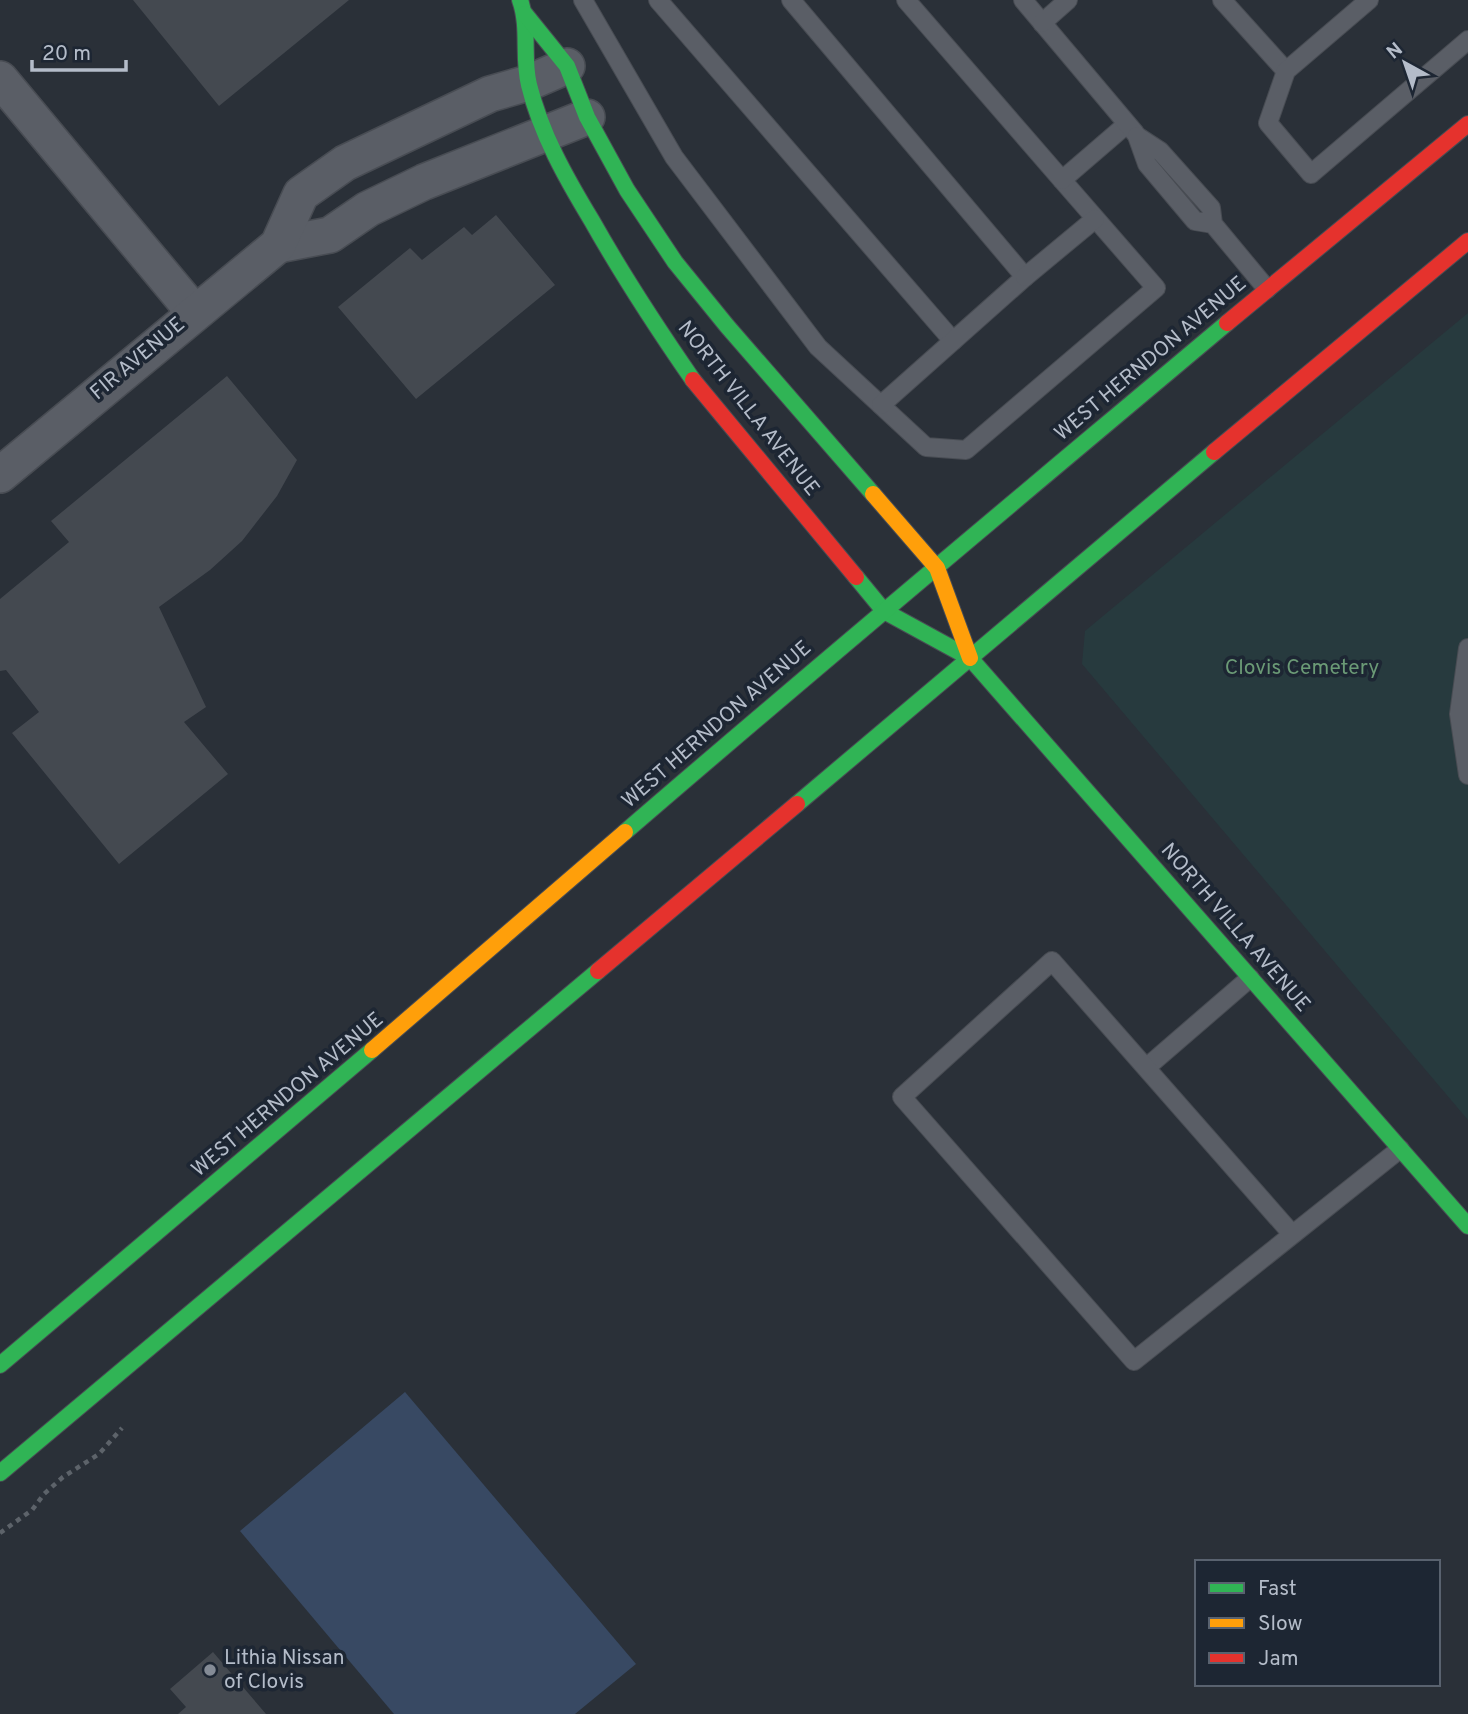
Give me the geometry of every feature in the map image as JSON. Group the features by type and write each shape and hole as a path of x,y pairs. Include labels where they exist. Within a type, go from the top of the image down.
{"main road":[{"name":"NORTH VILLA AVENUE","path":"522,7 567,66 587,117 627,190 675,262 727,326 937,568 970,658"},
{"name":"NORTH VILLA AVENUE","path":"522,7 528,83 546,135 565,176 634,294 701,390 884,611 970,658 1468,1226"},
{"name":"WEST HERNDON AVENUE","path":"0,1364 279,1131 884,611 1468,124"},
{"path":"0,1473 1036,600 1468,241"},
{"path":"0,1378 46,1326"}],"street":[{"name":"FIR AVENUE","path":"278,245 301,194 345,163 490,94 528,83 567,66"},
{"path":"0,79 194,312"},
{"name":"FIR AVENUE","path":"0,475 278,245 330,234 368,209 424,182 587,117"}],"lane":[{"path":"583,0 674,157 818,347 926,447 966,450 1156,288 906,0"},
{"path":"658,0 953,341"},
{"path":"791,0 1026,277"},
{"path":"1023,0 1132,130 1160,151 1211,208 1213,224 1267,289"},
{"path":"1042,23 1068,0"},
{"path":"1222,0 1286,71"},
{"path":"1369,0 1286,71 1268,123 1311,174 1468,40"},
{"path":"1062,180 1132,130"},
{"path":"881,405 1095,219"},
{"path":"1468,648 1459,714 1468,775"},
{"path":"1292,1234 1052,961 902,1097 1133,1361 1400,1149"},
{"path":"1147,1067 1250,978"}],"path":[{"path":"0,1533 32,1510 44,1494 63,1477 99,1454 122,1428"}],"green space":[{"name":"Clovis Cemetery","path":"1468,313 1468,1120 1082,664 1085,631"}],"water":[{"path":"405,1392 636,1664 575,1714 394,1714 240,1531"}],"building":[{"path":"133,0 349,0 219,106"},
{"path":"496,215 555,285 416,399 338,307 410,248 422,260 464,227 472,235"},
{"path":"227,376 297,460 277,496 242,541 210,570 159,607 206,707 184,722 228,774 119,864 12,733 39,712 6,670 0,671 0,599 69,542 51,521"},
{"name":"Lithia Nissan of Clovis","path":"213,1652 266,1714 178,1714 186,1707 170,1689"}],"traffic: fast":[{"path":"520,0 525,21 529,85 547,138 616,262 693,380"},
{"path":"525,14 567,66 587,117 627,190 675,262 873,494"},
{"path":"625,832 1227,323"},
{"path":"797,804 1214,452"},
{"path":"856,577 884,611 970,658 1468,1226"},
{"path":"0,1473 598,971"},
{"path":"0,1365 372,1050"}],"traffic: slow":[{"path":"873,494 937,568 970,658"},
{"path":"372,1050 625,832"}],"traffic: jam":[{"path":"1227,323 1468,124"},
{"path":"1214,452 1468,241"},
{"path":"693,380 856,577"},
{"path":"598,971 797,804"}],"place":[{"name":"Lithia Nissan of Clovis","path":"210,1670"}]}
